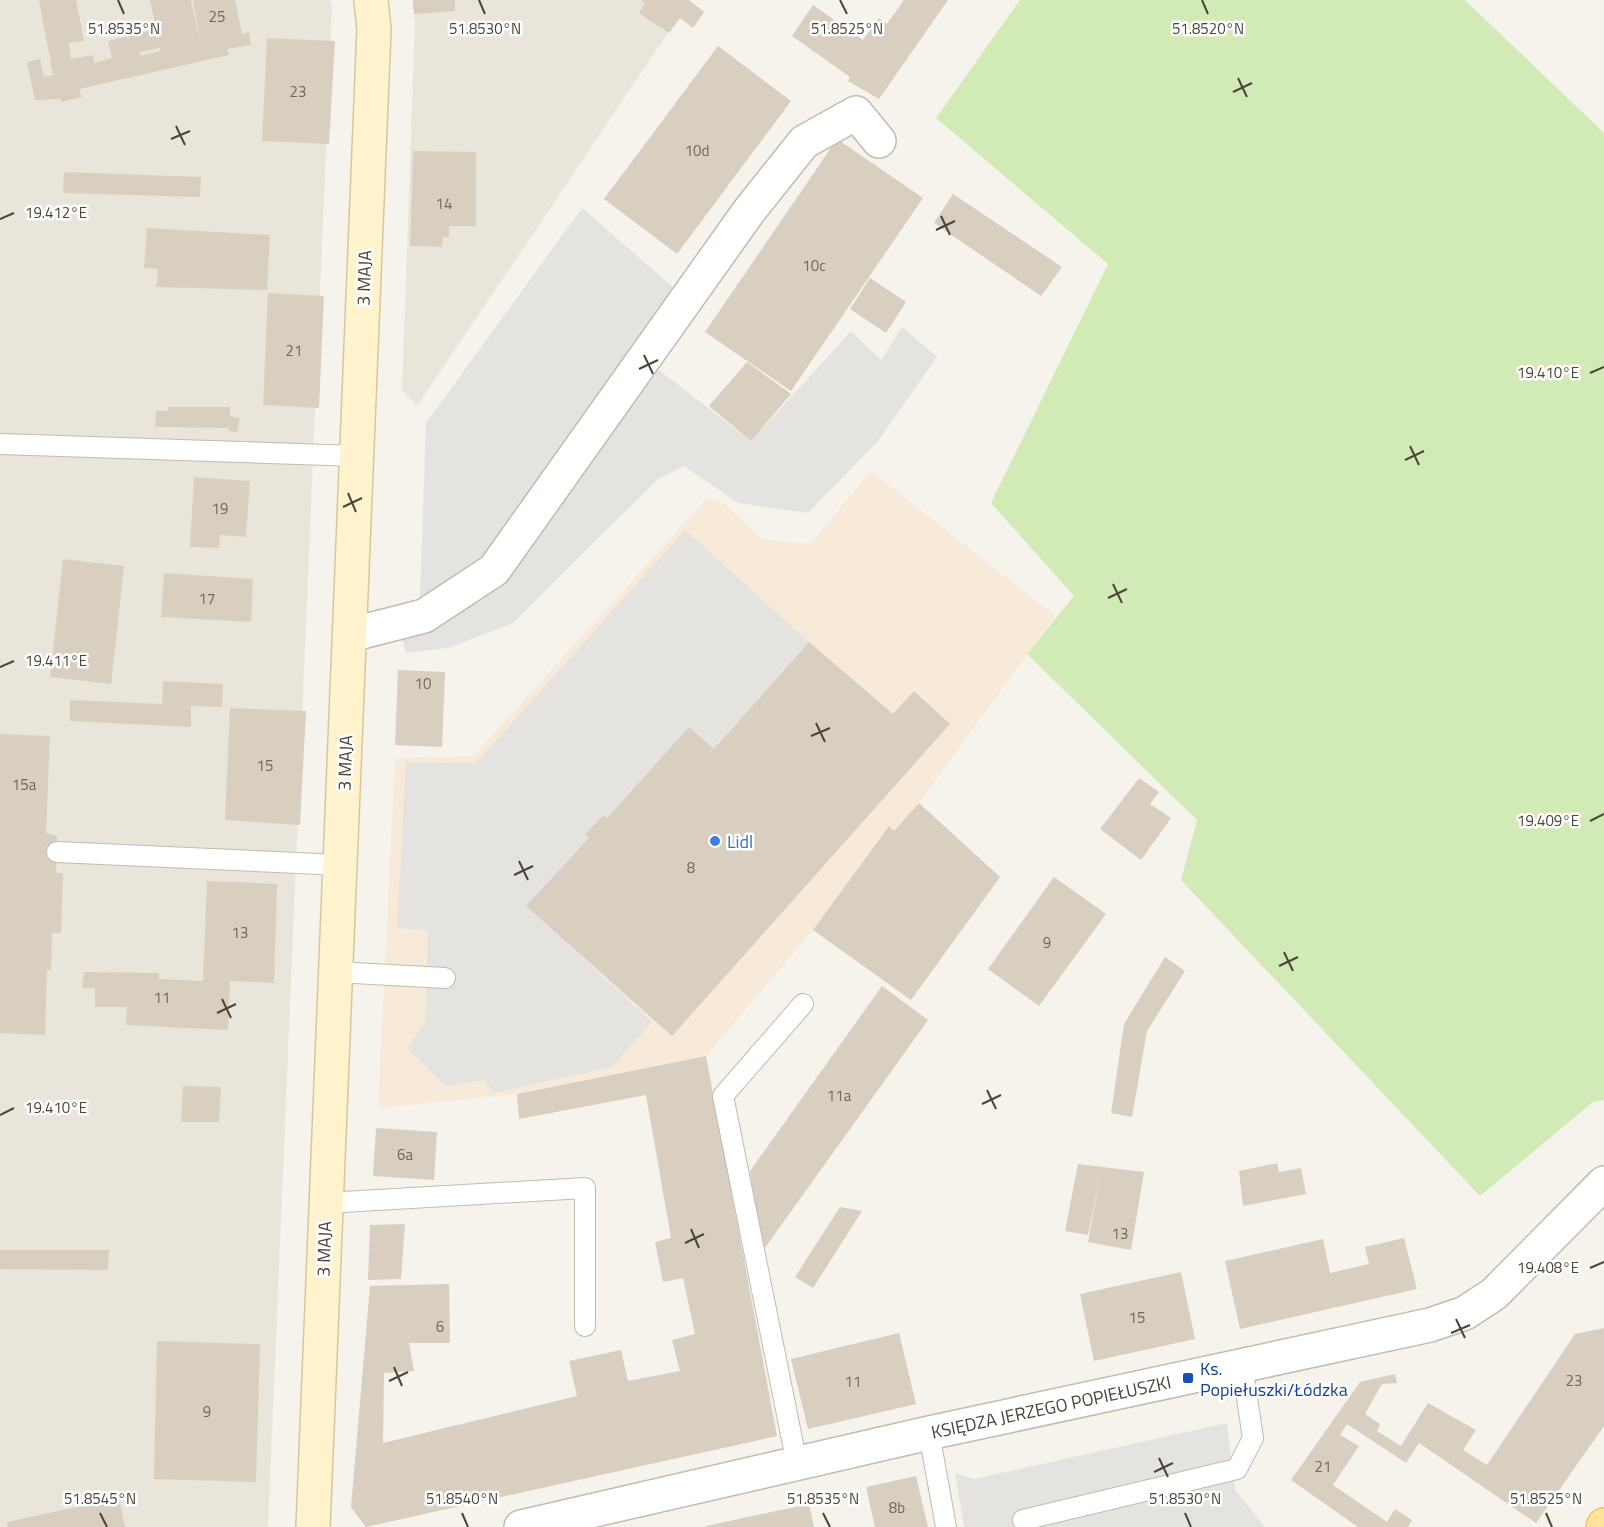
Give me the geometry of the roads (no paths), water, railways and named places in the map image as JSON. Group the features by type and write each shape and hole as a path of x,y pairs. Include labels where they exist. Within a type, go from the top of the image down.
{"main road":[{"name":"3 MAJA","path":"313,1527 374,29 371,0"}],"street":[{"path":"350,635 424,615 494,570 749,211 804,142 856,113 879,141"},
{"name":"KSIĘDZA JERZEGO POPIEŁUSZKI","path":"521,1527 929,1433 1430,1325 1465,1313 1494,1294 1604,1183"}],"lane":[{"path":"0,444 357,456"},
{"path":"57,852 341,866"},
{"path":"336,972 446,978"},
{"path":"798,1464 723,1096 803,1004"},
{"path":"326,1203 585,1188 585,1326"},
{"path":"1023,1520 1237,1470 1253,1438 1242,1365"},
{"path":"929,1433 946,1527"}],"place":[{"name":"Lidl","path":"715,841"},
{"name":"Ks. Popiełuszki/Łódzka","path":"1188,1378"}]}
